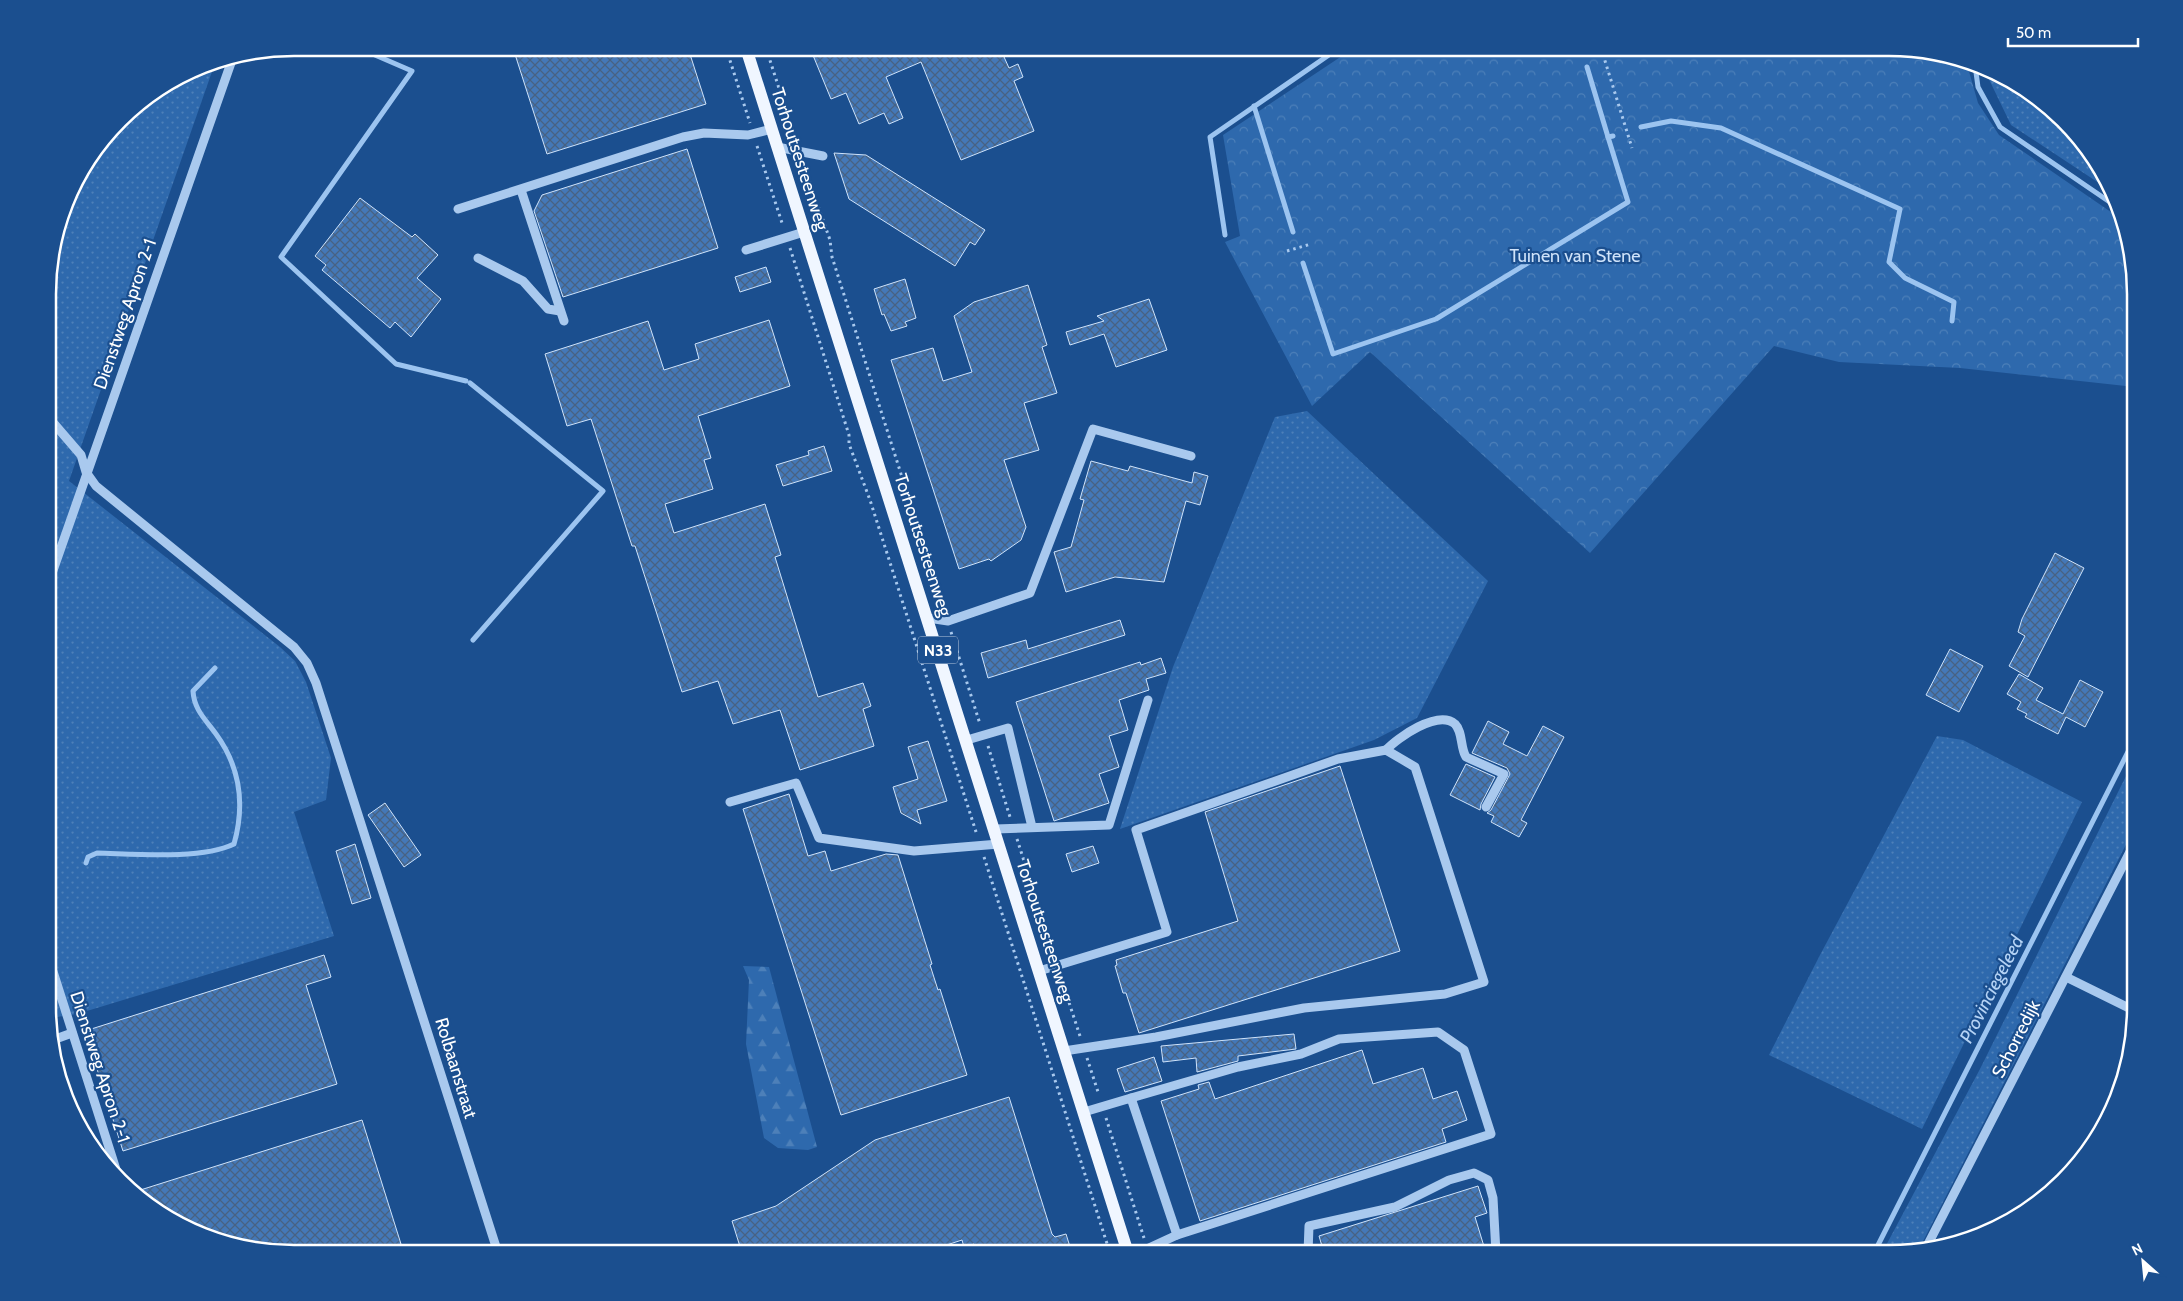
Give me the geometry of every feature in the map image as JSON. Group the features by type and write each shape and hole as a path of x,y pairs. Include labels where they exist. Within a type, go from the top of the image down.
{"main road":[{"name":"Torhoutsesteenweg","path":"749,56 967,740 1126,1245"}],"street":[{"name":"Dienstweg Apron 2-1","path":"56,561 230,65"},
{"path":"458,209 683,137 704,133 753,134 772,129"},
{"path":"777,147 823,156"},
{"path":"521,190 564,321"},
{"path":"746,250 804,232"},
{"path":"478,258 524,282 548,309 560,311"},
{"name":"Rolbaanstraat","path":"56,426 81,455 86,472 96,486 294,647 307,663 319,691 495,1245"},
{"path":"928,618 948,621 1030,593 1093,429 1192,456"},
{"path":"995,829 1109,825 1148,700"},
{"path":"1039,971 1167,932 1136,830 1338,759 1386,750 1396,740 1423,725 1447,720 1454,723 1459,731 1466,757 1504,774 1486,807"},
{"path":"967,740 1008,728 1032,827"},
{"path":"1064,1051 1156,1037 1304,1008 1445,994 1484,982 1415,767 1386,750"},
{"path":"730,802 796,783 819,838 914,851 999,844"},
{"name":"Schorredijk","path":"1930,1241 2127,858"},
{"path":"2066,977 2127,1007"},
{"name":"Dienstweg Apron 2-1","path":"56,981 114,1162"},
{"path":"1084,1112 1238,1067 1301,1054 1339,1039 1438,1032 1464,1050 1491,1134 1177,1235 1156,1245"},
{"path":"58,1038 72,1033"},
{"path":"1131,1098 1177,1235"},
{"path":"1308,1245 1309,1226 1395,1207 1449,1180 1474,1173 1488,1180 1493,1198 1496,1245"}],"path":[{"path":"729,56 848,435 849,444 870,500 1107,1245"},
{"path":"769,56 830,240 832,258 1147,1245"},
{"path":"1603,56 1632,148"},
{"path":"1287,251 1311,244"}],"green space":[{"name":"Tuinen van Stene","path":"1342,56 1889,56 1920,58 1951,64 1969,70 1978,103 1999,135 2112,213 2119,232 2125,263 2127,386 1960,368 1839,362 1774,346 1590,553 1370,352 1312,406 1225,242 1240,236 1223,135"},
{"path":"212,71 69,481 280,647 295,661 306,682 331,758 326,800 294,812 334,936 77,1014 57,1017 56,1007 56,294 58,263 64,232 74,203 88,175 105,149 149,105 175,88"},
{"path":"1988,78 2021,96 2046,115 2078,149 2099,183 2011,125"},
{"path":"1307,411 1488,581 1417,718 1374,740 1120,829 1173,667 1275,417"},
{"path":"1937,736 1963,740 2082,802 1922,1129 1769,1055"},
{"path":"2127,774 2127,843 1922,1243 1886,1245 1980,1069"},
{"path":"743,966 769,967 817,1147 808,1150 778,1148 764,1138 746,1044 749,980"}],"building":[{"path":"516,56 691,56 706,104 547,154"},
{"path":"813,56 1004,56 1009,68 1018,64 1023,77 1014,81 1034,131 961,160 921,62 886,77 903,118 889,124 884,113 859,124 846,93 831,99"},
{"path":"687,149 718,248 563,297 534,211 542,195"},
{"path":"834,153 866,155 985,230 975,245 970,242 955,266 849,199"},
{"path":"360,198 412,237 415,234 438,255 417,278 441,299 411,337 395,322 390,328 322,270 326,265 315,256"},
{"path":"766,267 771,282 740,292 735,277"},
{"path":"905,279 916,318 905,322 907,326 891,331 884,314 882,315 874,289"},
{"path":"1028,285 1047,345 1042,347 1057,393 1024,403 1039,450 1004,460 1026,527 1021,540 991,561 989,559 959,569 891,360 933,348 943,381 972,372 954,316 974,302"},
{"path":"1149,299 1167,350 1116,367 1104,334 1070,345 1066,332 1104,321 1097,316"},
{"path":"769,320 790,386 698,416 711,458 704,460 713,489 665,504 674,533 765,504 781,555 775,557 818,697 863,683 871,706 863,709 874,746 800,770 780,710 733,724 718,681 682,692 635,546 632,546 591,419 567,426 545,354 648,321 664,370 699,359 695,344"},
{"path":"824,446 832,471 783,486 776,465 809,455 808,451"},
{"path":"1091,461 1128,471 1130,466 1192,483 1194,472 1208,476 1200,505 1186,501 1164,582 1115,577 1066,592 1054,552 1071,547 1084,500 1080,499"},
{"path":"2055,553 2084,568 2028,677 2009,666 2025,636 2018,632 2022,619"},
{"path":"1120,620 1125,635 988,678 981,653 1026,640 1028,649"},
{"path":"1950,649 1983,666 1959,712 1926,695"},
{"path":"1161,658 1166,673 1146,679 1149,690 1119,700 1128,730 1109,736 1119,767 1099,774 1109,803 1054,821 1016,702 1140,662 1141,665"},
{"path":"2019,674 2043,688 2036,700 2063,714 2080,680 2103,692 2085,727 2066,717 2058,734 2025,717 2027,714 2017,709 2021,702 2007,694"},
{"path":"1488,721 1509,732 1503,744 1527,756 1543,726 1564,737 1521,820 1527,823 1519,837 1491,822 1494,816 1487,813 1491,810 1510,774 1507,768 1472,753"},
{"path":"928,741 947,801 917,810 921,824 901,813 893,787 918,779 908,747"},
{"path":"1466,764 1495,777 1481,804 1480,810 1450,795"},
{"path":"1340,766 1400,951 1139,1033 1126,993 1123,993 1115,966 1117,965 1116,960 1238,921 1205,812"},
{"path":"789,794 808,856 825,851 831,871 886,854 898,855 932,964 930,965 938,990 940,989 967,1075 841,1115 743,809"},
{"path":"385,803 421,855 404,867 368,815"},
{"path":"355,844 371,898 352,904 336,851"},
{"path":"1093,846 1099,863 1072,872 1066,854"},
{"path":"324,955 331,977 306,985 337,1084 123,1151 85,1031"},
{"path":"1294,1034 1296,1049 1238,1056 1238,1061 1197,1072 1196,1058 1163,1062 1161,1046"},
{"path":"1362,1050 1373,1084 1423,1068 1433,1099 1457,1091 1467,1120 1442,1129 1446,1142 1200,1221 1161,1101 1199,1089 1198,1085 1209,1082 1215,1099"},
{"path":"1154,1057 1162,1081 1125,1092 1117,1069"},
{"path":"1009,1097 1052,1234 1055,1237 1066,1234 1069,1245 963,1245 962,1240 947,1245 740,1245 732,1221 776,1206 875,1140"},
{"path":"362,1120 401,1244 294,1245 263,1243 232,1237 203,1227 175,1213 141,1190"},
{"path":"1478,1186 1487,1213 1475,1217 1484,1245 1322,1245 1319,1236"}],"waterway":[{"path":"377,56 412,71 281,257 396,364 466,381"},
{"path":"1225,235 1210,137 1327,56"},
{"path":"1587,67 1608,137"},
{"path":"1976,73 1978,87 2000,127 2108,201"},
{"path":"1254,106 1293,232"},
{"path":"1641,127 1671,121 1721,128 1900,209 1889,262 1905,278 1954,302 1952,321"},
{"path":"1303,263 1333,354 1436,319 1628,202 1608,137 1613,136"},
{"path":"470,383 603,491 473,640"},
{"path":"86,863 88,857 97,853 186,854 220,849 234,844 239,815 238,787 235,773 224,747 198,709 193,691 215,668"},
{"name":"Provinciegeleed","path":"1878,1245 2127,754"}]}
